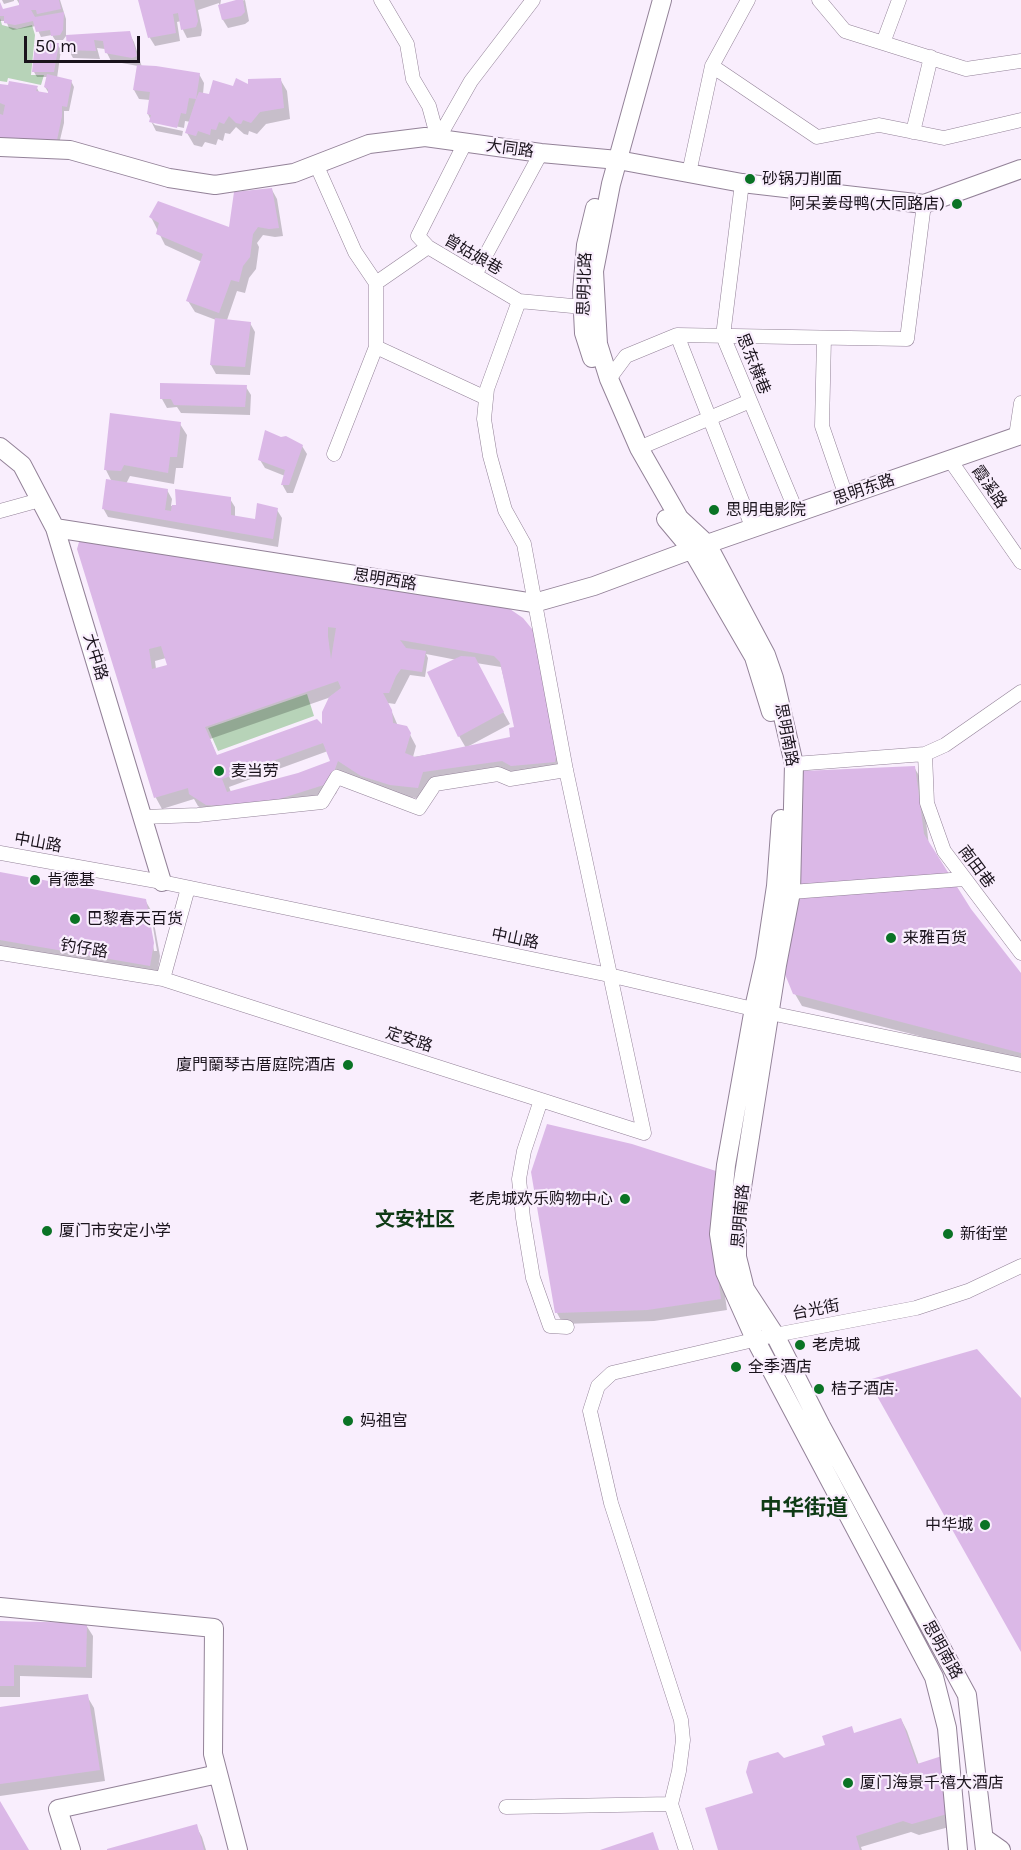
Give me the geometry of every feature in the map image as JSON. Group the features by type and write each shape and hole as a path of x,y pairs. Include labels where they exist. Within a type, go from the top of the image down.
{"main road":[{"name":"思明北路","path":"651,0 612,159 611,184 594,271 598,344 609,379 639,448 679,518 699,547"},
{"name":"思明北路","path":"662,0 586,244 582,292 584,333 610,412 663,515 699,547"},
{"name":"大同路","path":"0,147 70,150 169,178 214,185 294,173 369,144 425,137 541,153 612,159 742,183 924,204 1021,169"},
{"name":"思明东路","path":"699,547 1019,435"},
{"name":"大中路","path":"0,447 22,465 56,528 162,882"},
{"name":"思明西路","path":"56,528 534,603 594,586 699,547"},
{"name":"思明南路","path":"699,547 766,655 774,678 794,764 791,891 726,1165 719,1233 725,1272 755,1340 934,1677 947,1728 958,1850"},
{"name":"思明南路","path":"699,547 754,657 772,715 784,774 776,886 765,959 762,1010 737,1219 737,1257 745,1289 775,1335 821,1426 967,1695 984,1844"},
{"path":"0,1606 214,1628 213,1754 238,1850"},
{"path":"71,1850 58,1809 218,1774"},
{"path":"984,1844 1001,1850"}],"street":[{"path":"381,0 407,44 413,80 429,106 438,139"},
{"path":"438,139 471,81 533,0"},
{"path":"689,173 712,66 748,0"},
{"path":"882,43 899,0"},
{"path":"821,1 845,31 966,69 1021,61"},
{"path":"913,132 931,57"},
{"path":"712,66 817,137 879,125 944,138 1021,120"},
{"name":"曾姑娘巷","path":"465,143 418,236 428,247 519,301 583,307"},
{"path":"475,275 541,153"},
{"path":"316,164 355,252 376,283 376,347 334,454"},
{"name":"思东横巷","path":"742,183 723,336 797,513"},
{"path":"609,379 626,356 677,335 907,339 924,204"},
{"path":"376,283 428,247"},
{"path":"519,301 487,390 483,419 490,456 505,510 525,544 566,770 609,975"},
{"path":"677,335 753,529"},
{"path":"824,338 822,426 846,496"},
{"path":"376,347 486,398"},
{"path":"639,448 750,401"},
{"path":"1019,435 1021,403"},
{"name":"霞溪路","path":"950,460 1021,562"},
{"path":"0,511 40,500"},
{"path":"794,764 925,754 945,745 1021,692"},
{"name":"南田巷","path":"925,754 927,803 944,851 1021,953"},
{"path":"143,817 198,815 322,802 337,777 420,808 435,784 498,774 510,779 566,770"},
{"name":"中山路","path":"0,853 162,882 609,975 1021,1065"},
{"path":"791,891 964,879"},
{"path":"163,979 188,888"},
{"name":"钓仔路","path":"0,953 163,979"},
{"name":"定安路","path":"163,979 644,1133 609,975"},
{"path":"541,1100 524,1151 519,1179 523,1218 533,1278 550,1326 567,1327"},
{"name":"台光街","path":"671,1804 683,1740 681,1720 611,1503 591,1411 598,1386 612,1373 775,1335 916,1308 968,1291 1021,1266"},
{"path":"507,1807 671,1804 686,1850"}],"green space":[{"path":"0,18 2,25 17,29 32,25 35,35 31,75 44,75 41,85 8,78 7,82 0,81"},
{"path":"307,694 314,716 218,751 208,728"}],"building":[{"path":"19,0 59,0 61,9 37,14 36,10 31,10 35,17 64,12 63,30 60,35 51,36 50,30 36,32 33,21 15,25 4,23 4,16 0,16 0,2 3,9 19,5"},
{"path":"138,0 194,0 198,21 196,27 181,30 178,13 173,14 176,33 148,38"},
{"path":"243,0 245,12 241,16 222,20 218,5"},
{"path":"130,31 137,56 132,58 105,53 103,41 94,40 96,51 67,50 66,35"},
{"path":"35,43 59,43 54,72 32,72"},
{"path":"137,65 200,73 196,99 189,98 186,114 181,113 177,128 149,122 151,115 147,114 150,92 133,90"},
{"path":"47,74 72,80 67,107 62,106 57,140 0,138 0,114 3,115 5,105 0,103 0,84 8,85 9,81 38,86 36,91 48,93 48,89 44,87"},
{"path":"236,78 248,84 248,79 281,78 284,108 260,112 251,123 243,120 241,124 236,123 229,116 224,124 219,122 216,130 211,129 210,135 198,131 196,136 185,133 199,92 209,94 213,80 233,86"},
{"path":"272,188 279,228 258,227 253,234 250,257 243,266 239,282 231,280 219,313 186,301 203,254 156,234 159,223 149,217 158,201 229,227 234,192"},
{"path":"215,318 251,322 245,367 210,365"},
{"path":"160,383 247,385 245,407 174,405 171,399 160,399"},
{"path":"110,413 181,422 177,457 170,457 168,473 124,465 121,471 104,470"},
{"path":"265,430 281,437 286,436 303,445 289,485 281,485 285,470 258,460"},
{"path":"106,479 168,489 165,510 171,511 172,505 176,505 175,489 231,497 231,515 255,519 257,503 278,508 273,539 102,509"},
{"path":"83,538 507,607 523,618 537,635 557,750 555,762 511,766 502,761 423,772 418,788 390,785 361,776 338,761 330,783 270,802 228,806 206,805 189,794 188,788 154,798 77,549","holes":["328,627 336,628 331,659","400,640 494,656 500,662 514,727 509,728 510,737 415,757 405,753 411,733 407,726 393,723 392,710 383,693 389,693 401,669 422,672 426,651 406,648","161,646 167,665 152,669 149,649","338,681 341,688 329,697 322,712 322,724 317,719 217,755 205,727","323,743 330,761 298,773 227,792 222,779"]},
{"path":"461,656 475,657 504,712 458,737 427,672"},
{"name":"来雅百货","path":"915,766 924,834 971,909 1021,973 1021,1053 793,994 782,967 802,771"},
{"name":"巴黎春天百货","path":"0,872 146,899 154,943 150,966 0,940"},
{"name":"老虎城欢乐购物中心","path":"547,1124 632,1144 716,1171 711,1226 721,1299 647,1310 555,1313 531,1172"},
{"name":"中华城","path":"977,1349 1021,1398 1021,1652 868,1380"},
{"path":"0,1621 87,1623 86,1667 14,1665 14,1686 0,1686"},
{"path":"88,1694 100,1770 0,1784 0,1707"},
{"name":"厦门海景千禧大酒店","path":"901,1718 917,1764 945,1755 947,1814 912,1824 903,1821 856,1836 860,1850 718,1850 705,1808 753,1793 746,1772 749,1761 778,1752 784,1758 825,1745 822,1736 852,1726 854,1733"},
{"path":"0,1801 29,1850 0,1850"},
{"path":"197,1824 204,1850 107,1850 107,1849"},
{"path":"653,1832 659,1850 600,1850"}],"place":[{"name":"砂锅刀削面","path":"750,179"},
{"name":"阿呆姜母鸭(大同路店)","path":"957,204"},
{"name":"思明电影院","path":"714,510"},
{"name":"麦当劳","path":"219,771"},
{"name":"肯德基","path":"35,880"},
{"name":"巴黎春天百货","path":"75,919"},
{"name":"来雅百货","path":"891,938"},
{"name":"廈門蘭琴古厝庭院酒店","path":"348,1065"},
{"name":"老虎城欢乐购物中心","path":"625,1199"},
{"name":"厦门市安定小学","path":"47,1231"},
{"name":"新街堂","path":"948,1234"},
{"name":"老虎城","path":"800,1345"},
{"name":"全季酒店","path":"736,1367"},
{"name":"桔子酒店·","path":"819,1389"},
{"name":"妈祖宫","path":"348,1421"},
{"name":"中华城","path":"985,1525"},
{"name":"厦门海景千禧大酒店","path":"848,1783"}],"district":[{"name":"文安社区","path":"415,1220"},
{"name":"中华街道","path":"804,1509"}]}
